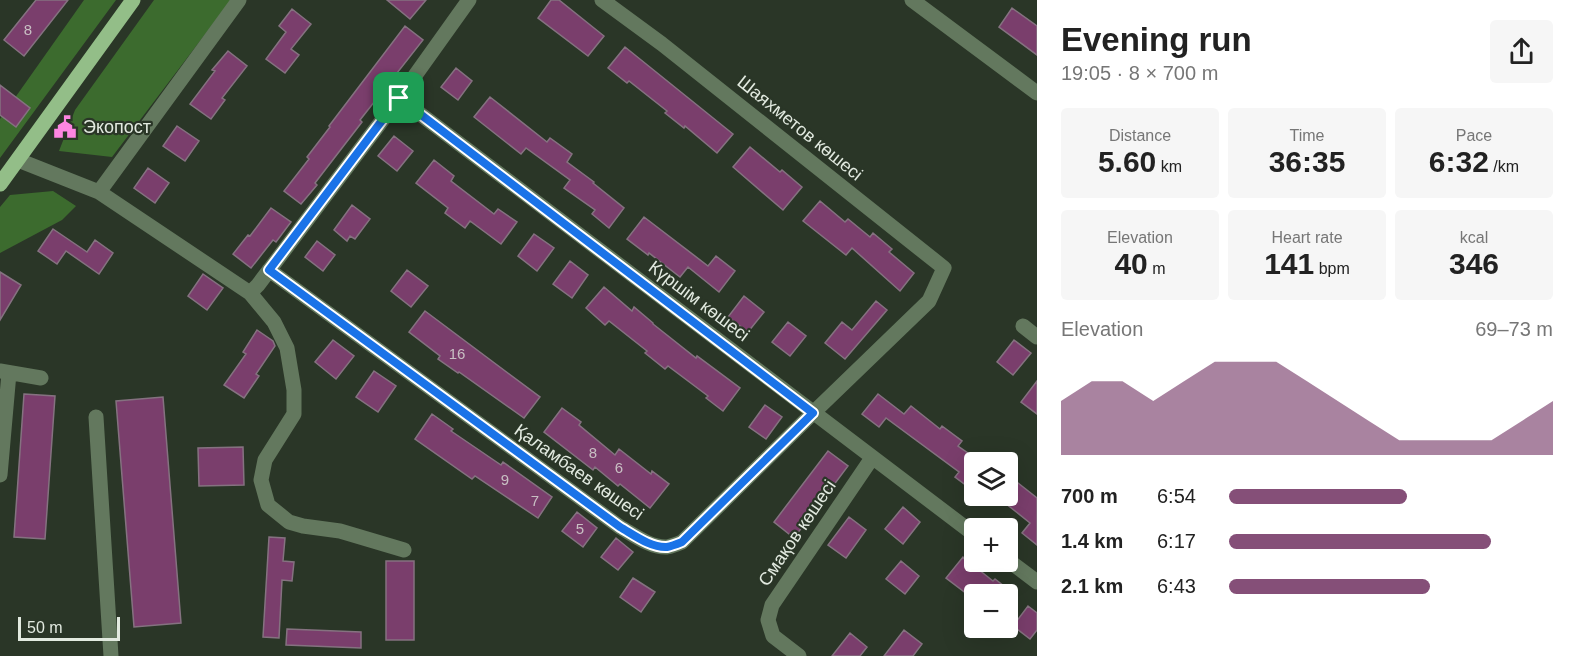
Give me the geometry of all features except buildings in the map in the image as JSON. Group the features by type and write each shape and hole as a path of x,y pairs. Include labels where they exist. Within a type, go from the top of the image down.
{"main road":[{"path":"0,184 133,0"}],"street":[{"path":"99,192 239,0"},
{"path":"250,293 399,98 469,0"},
{"name":"Шаяхметов көшесі","path":"602,0 662,44 944,268 929,301"},
{"path":"912,0 1037,93"},
{"name":"Күршім көшесі","path":"399,98 964,527"},
{"path":"18,160 99,192 250,293 274,322 287,348 294,390 294,414 265,460 261,480 268,505 289,522 340,531 404,550"},
{"name":"Қаламбаев көшесі","path":"269,270 620,527 640,539 667,547 682,542 929,301"},
{"path":"1023,326 1037,336"},
{"path":"0,475 4,372 40,378"},
{"path":"96,417 111,656"},
{"name":"Смақов көшесі","path":"799,656 773,636 768,620 772,604 872,458"},
{"path":"1018,568 1037,582"}],"green space":[{"path":"84,0 116,0 0,158 0,119"},
{"path":"154,0 231,0 112,157 59,151 75,110"},
{"path":"53,191 76,206 62,220 0,253 0,207 10,195"}],"place":[{"name":"Экопост","path":"65,127"}],"route":[{"path":"399,98 813,413 682,542 667,547 655,545 620,527 269,270 399,98"}]}
